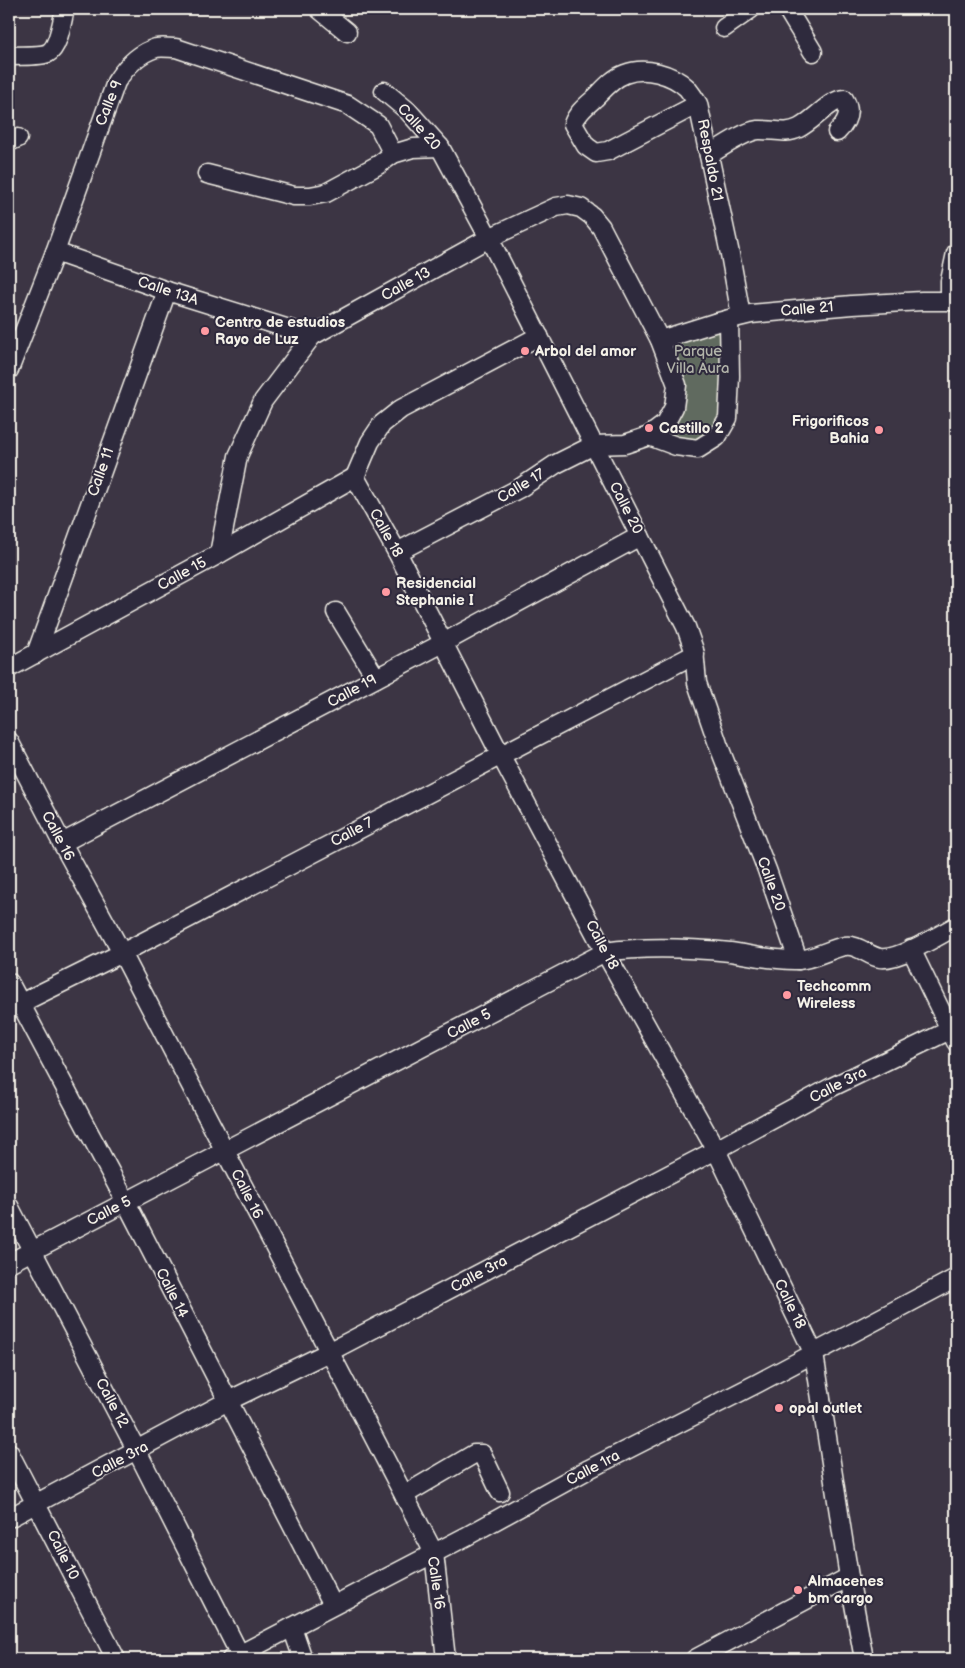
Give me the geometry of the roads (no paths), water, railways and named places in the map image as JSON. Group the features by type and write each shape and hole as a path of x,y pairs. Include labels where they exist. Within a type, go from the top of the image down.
{"street":[{"path":"9,56 47,54 53,49 65,9"},
{"path":"319,9 347,32"},
{"path":"724,28 751,9"},
{"path":"787,9 813,52"},
{"name":"Calle 9","path":"9,370 116,82 125,68 138,58 156,48 176,48 348,105 378,125 393,154"},
{"name":"Respaldo 21","path":"698,104 608,152 596,153 586,146 573,124 576,116 612,82 625,74 639,70 656,72 673,79 687,88 698,104 710,155 730,254 735,318"},
{"name":"Calle 20","path":"384,90 408,111 440,147 489,238 686,627 695,654 697,684 718,744 764,861 798,960"},
{"path":"710,155 746,134 757,130 789,132 798,129 836,101 844,100 848,106 849,113 844,126 837,132"},
{"path":"207,174 294,196 310,196 326,193 378,165 393,154 413,148 440,147"},
{"name":"Calle 13","path":"219,554 238,456 263,401 312,336 489,238 556,207 568,205 581,208 601,226 660,340"},
{"name":"Calle 13A","path":"54,252 167,291 312,336"},
{"path":"953,301 950,282 956,253"},
{"name":"Calle 11","path":"36,654 167,291"},
{"name":"Calle 21","path":"660,340 735,318 800,309 922,301 953,301"},
{"path":"649,436 676,446 698,449 717,437 728,418 735,318"},
{"path":"355,477 370,442 382,424 401,409 539,336"},
{"name":"Calle 17","path":"397,552 520,488 556,464 594,445 625,444 649,436 665,424 674,407 677,385 660,340"},
{"name":"Calle 15","path":"9,668 219,554 355,477"},
{"name":"Calle 18","path":"355,477 397,552 500,754 605,952 716,1150 814,1354 848,1578 864,1659"},
{"name":"Calle 19","path":"62,843 443,643 640,536"},
{"path":"336,612 376,678"},
{"name":"Calle 7","path":"14,1006 122,953 500,754 695,654"},
{"name":"Calle 16","path":"9,741 122,953 434,1553 446,1659"},
{"name":"Calle 5","path":"9,1263 605,952 631,948 658,948 728,952 798,960 846,946 854,947 878,958 885,959 911,950 956,926"},
{"path":"911,950 953,1036"},
{"name":"Calle 14","path":"9,982 14,1006 126,1202 333,1605"},
{"name":"Calle 3ra","path":"9,1518 228,1401 329,1352 716,1150 832,1087 953,1036"},
{"name":"Calle 12","path":"9,1206 137,1451 236,1657"},
{"name":"Calle 1ra","path":"236,1657 589,1469 814,1354 956,1278"},
{"name":"Calle 10","path":"9,1452 116,1659"},
{"path":"404,1495 474,1454 482,1454 500,1492"},
{"path":"695,1659 848,1578"},
{"path":"292,1627 302,1659"}],"place":[{"name":"Centro de estudios Rayo de Luz","path":"205,331"},
{"name":"Arbol del amor","path":"525,351"},
{"name":"Castillo 2","path":"649,428"},
{"name":"Frigorificos Bahia","path":"879,430"},
{"name":"Residencial Stephanie I","path":"386,592"},
{"name":"Techcomm Wireless","path":"787,995"},
{"name":"opal outlet","path":"779,1408"},
{"name":"Almacenes bm cargo","path":"798,1590"}],"park label":[{"name":"Parque Villa Aura","path":"698,360"}]}
